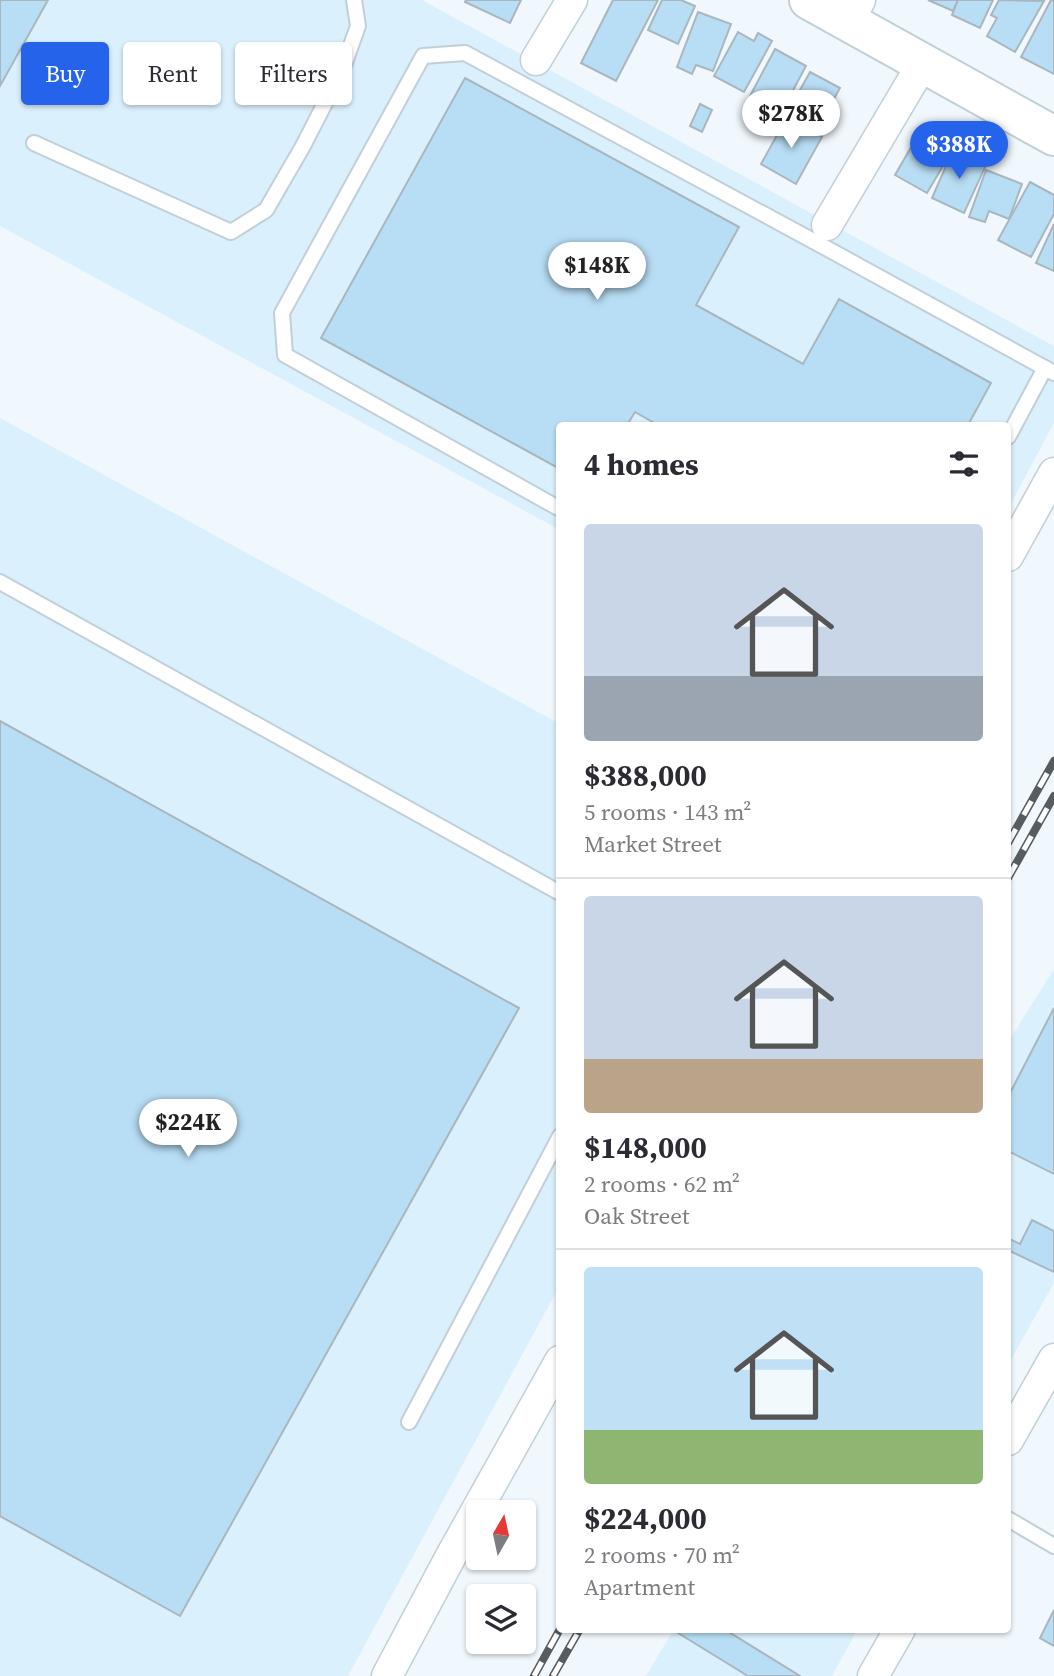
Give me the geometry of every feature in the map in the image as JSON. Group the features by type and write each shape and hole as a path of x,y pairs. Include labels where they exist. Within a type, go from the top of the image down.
{"street":[{"path":"536,60 572,0"},
{"path":"809,0 854,11 923,63 1054,136"},
{"path":"822,234 923,63"},
{"path":"1011,551 1054,473"},
{"path":"1011,1435 1054,1359"},
{"path":"387,1676 556,1369"},
{"path":"873,1676 898,1633"}],"lane":[{"path":"34,143 231,232 266,210 303,146 343,68 358,26 354,0"},
{"path":"556,507 285,355 282,313 423,57 465,52 822,234 1050,371 1011,432"},
{"path":"0,582 556,891"},
{"path":"409,1422 556,1144"},
{"path":"1011,1521 1054,1546"}],"shaded area":[{"path":"0,0 422,0 1054,346 1054,423 1011,503 1011,422 556,422 556,528 0,226"},
{"path":"0,418 556,722 556,1292 348,1676 0,1676"},
{"path":"1054,969 1054,1283 1011,1360 1011,1037"},
{"path":"672,1633 856,1633 832,1676 646,1676"}],"building":[{"path":"0,0 48,0 25,42 21,42 21,48 0,86"},
{"path":"521,0 510,23 465,2"},
{"path":"613,0 658,0 616,81 581,63"},
{"path":"662,0 681,0 695,6 678,44 648,30"},
{"path":"928,0 958,0 953,11"},
{"path":"958,0 993,0 980,28 952,15"},
{"path":"999,0 1044,1 1015,52 987,36 997,18 991,15"},
{"path":"1051,0 1054,0 1054,74 1021,57"},
{"path":"698,12 731,24 713,71 696,65 692,74 677,67"},
{"path":"738,32 754,41 758,33 772,41 744,92 714,76"},
{"path":"775,49 806,66 781,113 750,96"},
{"path":"810,72 840,88 816,131 786,115"},
{"path":"465,78 739,227 696,305 803,364 839,299 991,383 970,422 653,422 635,412 629,422 556,422 556,467 321,338"},
{"path":"700,104 712,110 702,132 690,126"},
{"path":"787,117 822,137 796,184 761,164"},
{"path":"924,125 956,144 927,193 895,175"},
{"path":"953,150 986,165 964,213 932,198"},
{"path":"986,170 1022,184 1009,219 989,211 985,222 969,217"},
{"path":"1030,182 1054,195 1054,214 1031,257 998,240"},
{"path":"1054,224 1054,271 1036,263"},
{"path":"0,721 519,1008 180,1616 0,1516"},
{"path":"1054,1008 1054,1174 1011,1152 1011,1091"},
{"path":"1032,1220 1054,1231 1054,1272 1011,1251 1011,1240 1020,1244"},
{"path":"1054,1610 1054,1646 1040,1638"},
{"path":"678,1633 730,1633 800,1676 748,1676"}],"railway":[{"path":"1011,838 1054,761"},
{"path":"1011,873 1054,796"},
{"path":"534,1676 558,1633"},
{"path":"553,1676 578,1633"}]}
